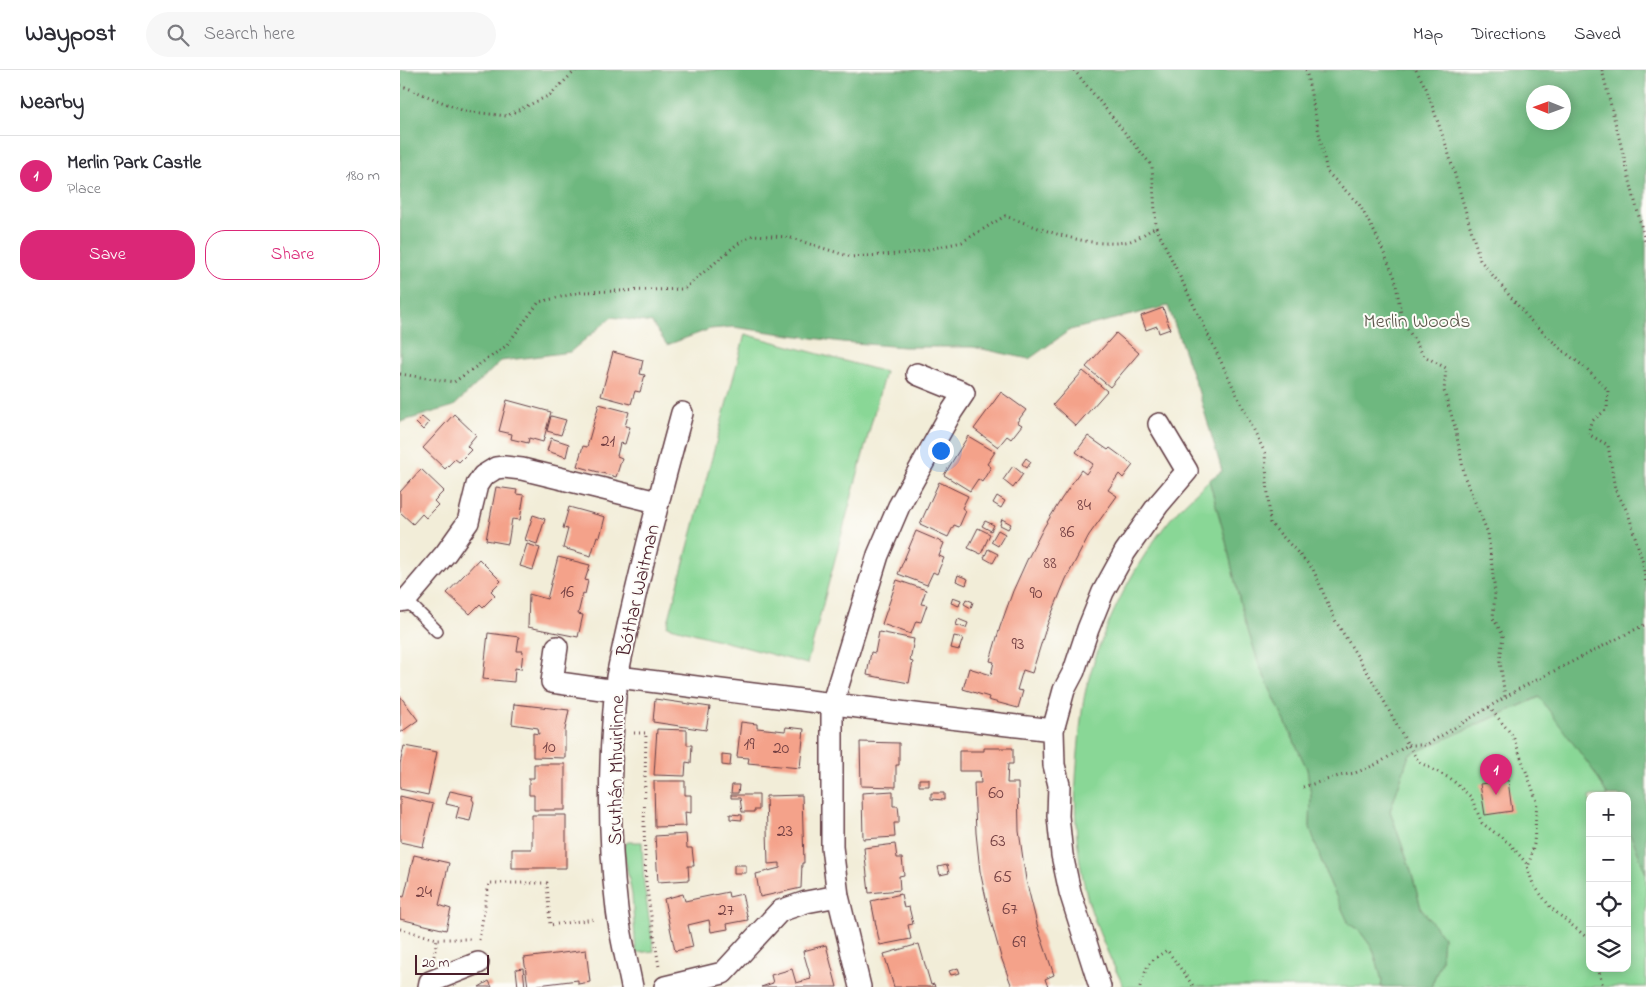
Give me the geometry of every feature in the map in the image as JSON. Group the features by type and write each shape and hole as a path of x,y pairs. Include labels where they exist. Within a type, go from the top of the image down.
{"street":[{"path":"860,987 838,896 832,847 832,705 878,555 899,506 964,393 917,374"},
{"name":"Bóthar Waitman","path":"616,684 657,502 682,413"},
{"path":"1100,987 1070,892 1062,855 1058,816 1059,785 1054,765 1053,730 1064,690 1074,671 1103,592 1125,552 1158,505 1187,471 1159,424"},
{"name":"Bóthar Waitman","path":"403,601 446,553 468,522 477,485 483,476 496,468 504,467 522,470 657,502"},
{"path":"557,647 552,682 616,684"},
{"name":"Sruthán Mhuirlinne","path":"632,987 618,915 611,831 616,684 737,691 832,705 1053,730"},
{"path":"663,980 723,973 780,911 806,902 838,896"},
{"path":"429,987 430,982 478,963"}],"lane":[{"path":"403,601 437,631"}],"path":[{"path":"400,85 464,111 506,116 550,95 576,70"},
{"path":"1074,70 1152,166 1156,227 1265,453 1270,523 1313,570 1335,620 1419,762 1451,780 1471,797 1482,823 1510,844 1526,863 1533,884 1551,908 1586,937"},
{"path":"1306,70 1327,172 1359,204 1376,235 1395,278 1402,320 1424,356 1446,368 1444,391 1455,427 1465,478 1488,533 1495,592 1493,618 1503,635 1500,661 1505,697"},
{"path":"1416,70 1426,88 1438,123 1480,260 1529,319 1562,350 1587,369 1608,390 1607,409 1591,422 1588,434 1608,445 1615,489 1628,513 1643,563 1646,585"},
{"path":"1602,70 1646,245"},
{"path":"400,374 454,382 506,346 539,302 582,292 684,289 736,245 753,235 788,237 851,257 911,253 962,242 1005,216 1050,232 1092,242 1126,242 1156,227"},
{"path":"1303,788 1339,776 1355,773 1378,764 1408,746 1426,745 1505,697 1646,624"},
{"path":"1489,707 1513,736 1537,801 1534,844 1528,869"},
{"path":"632,732 646,733 644,827 646,883 663,980"},
{"path":"400,929 437,939 480,940 490,883 547,883 550,925 618,915"},
{"path":"1140,987 1147,966 1152,960 1167,950 1194,987"},
{"path":"1599,972 1603,987"}],"green space":[{"name":"Merlin Woods","path":"400,70 1646,70 1646,874 1631,837 1631,792 1606,792 1595,773 1539,697 1409,755 1390,811 1411,871 1421,908 1443,937 1441,961 1431,987 1381,987 1382,980 1373,949 1359,930 1349,924 1325,872 1310,827 1311,795 1307,769 1259,665 1240,603 1225,537 1209,480 1222,471 1198,390 1168,306 1070,330 1029,359 973,347 904,347 842,342 733,327 710,329 667,345 652,323 612,317 570,352 501,361 454,406 400,422"},
{"path":"745,334 885,372 807,664 667,626"},
{"path":"1209,480 1225,537 1240,603 1259,665 1307,769 1311,795 1310,827 1325,872 1349,924 1359,930 1373,949 1382,980 1381,987 1124,987 1091,911 1080,863 1076,827 1076,772 1086,689 1101,641 1122,594 1135,571 1163,528 1179,509"},
{"path":"1540,697 1595,773 1606,792 1586,792 1586,972 1631,972 1631,837 1646,874 1646,987 1431,987 1441,961 1443,937 1421,908 1411,871 1390,811 1409,755"},
{"path":"628,842 642,842 644,885 654,951 636,953 632,895 623,848"}],"building":[{"path":"1163,308 1170,329 1159,333 1157,326 1146,330 1141,316"},
{"path":"1116,333 1139,353 1110,387 1086,367"},
{"path":"613,352 643,360 640,374 645,375 640,392 635,391 631,404 601,396"},
{"path":"1083,371 1107,391 1076,426 1053,405"},
{"path":"1001,392 1026,410 1017,422 1022,425 1011,439 1007,436 998,447 974,429"},
{"path":"507,400 551,412 543,442 529,438 528,443 511,439 512,434 499,431"},
{"path":"599,404 629,412 625,426 630,427 625,444 620,443 617,456 622,458 616,477 577,466 583,446 587,447"},
{"path":"454,414 476,435 467,446 471,450 459,462 455,459 445,469 423,448"},
{"path":"551,416 566,420 561,435 547,431"},
{"path":"422,417 429,423 423,430 416,423"},
{"path":"968,436 995,452 987,464 991,467 982,482 978,479 970,491 944,475"},
{"path":"1088,436 1108,450 1110,448 1133,465 1123,478 1119,474 1108,490 1117,496 1089,535 1066,579 1047,625 1032,673 1023,670 1017,690 1023,691 1018,708 988,700 989,697 963,689 969,668 991,675 994,662 990,661 1000,627 1027,560 1044,527 1081,470 1086,474 1093,464 1076,452"},
{"path":"551,438 569,444 566,457 547,451"},
{"path":"1026,458 1031,462 1027,468 1022,464"},
{"path":"1013,466 1023,474 1013,488 1003,480"},
{"path":"421,469 444,491 434,501 438,505 426,518 422,514 413,524 400,512 400,492"},
{"path":"939,482 968,496 962,508 966,511 959,527 954,525 948,537 920,524"},
{"path":"496,487 517,490 516,494 524,495 520,520 512,519 508,544 486,540"},
{"path":"997,496 1005,501 1001,508 993,503"},
{"path":"569,507 605,517 600,537 597,536 591,556 563,548 568,529 563,528"},
{"path":"533,515 545,519 537,544 525,540"},
{"path":"1002,519 1011,524 1008,529 1000,525"},
{"path":"985,521 994,525 991,531 982,526"},
{"path":"978,528 990,534 981,554 968,548"},
{"path":"998,530 1005,534 998,546 991,542"},
{"path":"916,531 944,543 939,556 944,558 937,574 933,572 927,585 898,574"},
{"path":"527,544 540,548 533,570 520,566"},
{"path":"988,549 998,554 993,563 984,558"},
{"path":"558,557 590,565 585,580 588,581 585,594 583,593 578,614 583,615 578,637 528,627 529,594 547,599"},
{"path":"479,559 501,581 491,591 495,595 483,607 480,604 470,614 447,593"},
{"path":"958,575 968,579 966,585 956,581"},
{"path":"897,580 926,590 921,604 927,605 921,622 916,621 911,634 882,624"},
{"path":"953,597 961,600 959,606 951,603"},
{"path":"966,599 973,602 971,608 964,604"},
{"path":"958,619 968,623 966,628 956,625"},
{"path":"879,632 914,639 910,661 913,662 909,683 867,675 871,652 875,653"},
{"path":"488,633 519,637 517,651 523,651 522,661 521,669 515,668 514,682 483,679"},
{"path":"954,636 963,638 959,650 951,648"},
{"path":"400,696 418,720 400,733"},
{"path":"655,699 710,707 706,730 653,722"},
{"path":"514,704 569,710 565,730 565,758 533,757 533,733 539,734 538,728 512,724"},
{"path":"741,722 757,724 757,728 785,731 786,727 804,729 800,768 748,763 749,758 737,757"},
{"path":"657,729 687,730 687,745 692,745 691,763 686,762 685,776 654,775"},
{"path":"860,742 899,743 896,787 861,786"},
{"path":"404,746 437,752 428,795 400,789 400,764"},
{"path":"984,748 1013,748 1013,764 1008,764 1007,783 1018,783 1019,831 1026,880 1038,928 1054,975 1045,979 1048,987 1012,987 991,921 980,871 976,833 974,783 981,783 980,771 959,771 959,751 984,751"},
{"path":"722,754 731,755 730,766 722,765"},
{"path":"534,764 565,764 565,810 534,810 534,795 529,795 529,778 534,778"},
{"path":"919,779 929,779 929,786 919,786"},
{"path":"1508,780 1512,811 1485,815 1480,784"},
{"path":"654,781 685,781 685,795 691,795 691,813 685,812 686,826 655,827"},
{"path":"732,785 739,785 738,793 731,793"},
{"path":"450,791 473,796 474,802 470,821 456,818 459,807 446,804"},
{"path":"893,791 893,806 898,806 899,815 899,823 894,823 895,837 863,839 862,793"},
{"path":"931,793 944,793 944,800 931,799"},
{"path":"731,795 759,795 759,810 742,812 740,798 731,798"},
{"path":"802,795 804,863 802,863 801,888 760,897 756,874 780,868 780,863 768,864 766,796"},
{"path":"400,796 433,804 423,847 400,842"},
{"path":"730,814 742,815 742,820 730,819"},
{"path":"532,815 566,815 566,868 512,868 512,849 532,849"},
{"path":"686,834 687,848 692,848 694,866 688,866 689,880 658,882 655,836"},
{"path":"895,844 897,858 902,858 904,875 899,876 900,890 869,893 864,848"},
{"path":"414,855 449,863 439,905 451,909 446,930 400,919 400,896 404,897"},
{"path":"734,865 746,865 746,873 734,873"},
{"path":"947,865 949,873 940,875 938,867"},
{"path":"728,892 729,897 742,894 748,920 727,924 728,929 711,932 709,920 688,925 693,947 675,951 664,899 683,894 685,901"},
{"path":"901,894 904,908 909,907 913,924 908,925 911,939 880,945 871,901"},
{"path":"919,944 931,985 934,984 935,987 894,987 884,954"},
{"path":"826,945 837,987 761,987 773,983 771,975 792,969 796,983 811,979 803,951"},
{"path":"586,950 590,982 578,984 578,980 528,987 524,958"},
{"path":"523,968 525,987 518,987 516,969"},
{"path":"958,968 960,973 951,975 949,971"},
{"path":"489,981 492,987 479,987"}],"place":[{"name":"Merlin Park Castle","path":"1496,795"}]}
